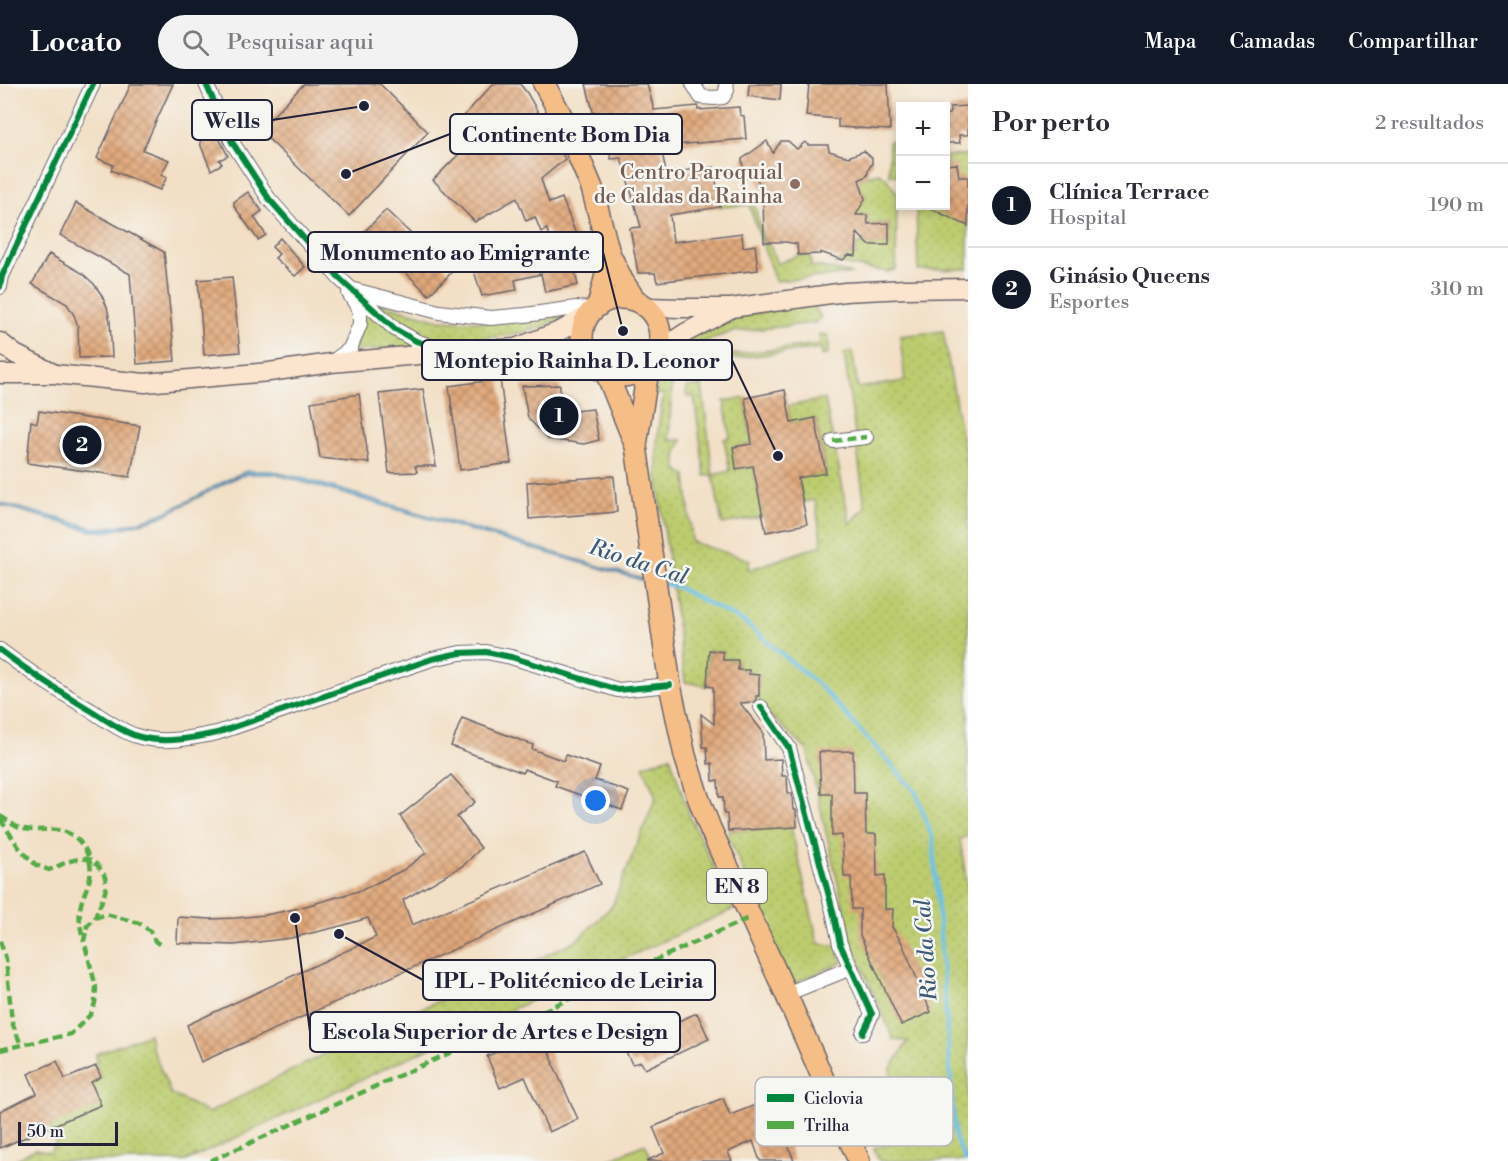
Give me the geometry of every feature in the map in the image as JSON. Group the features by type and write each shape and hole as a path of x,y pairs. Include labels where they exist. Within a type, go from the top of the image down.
{"main road":[{"path":"544,84 573,139 592,188 609,253 622,280 654,316 659,327 660,339 653,358 636,446"},
{"path":"609,253 605,279 594,310 585,324 584,347 588,357 601,369 636,446"},
{"path":"516,348 560,331 607,301 616,298 680,308 732,308 845,292 968,288"},
{"path":"0,374 54,374 145,383 269,372 331,363 516,348 578,358 616,375 627,375 637,372 686,333 732,308"},
{"path":"0,342 15,354 54,374"},
{"name":"EN 8","path":"636,446 670,685 685,756 710,828 822,1077"},
{"name":"EN 8","path":"852,1146 859,1161"}],"street":[{"path":"1,280 93,84"},
{"path":"206,84 232,142 269,199 348,286 394,329 416,341 450,352"},
{"path":"693,84 701,97 714,98 723,97 728,90 726,84"},
{"path":"348,286 439,312 490,318 576,308 594,310"},
{"path":"331,363 350,349 360,324 360,311 348,286"},
{"path":"833,441 866,436"},
{"path":"0,650 115,725 140,737 166,740 194,738 217,733 432,659 460,653 486,652 511,657 618,690 670,685"},
{"path":"761,707 789,748 840,944 872,1014 863,1033"},
{"path":"786,994 850,968"}],"green space":[{"path":"889,141 895,141 896,175 889,176"},
{"path":"968,155 968,269 918,270 916,210 950,210 950,156"},
{"path":"879,173 886,178 896,192 896,270 887,272 835,263 849,255 856,256 856,246 864,241 869,245 889,245 889,223 868,224 867,215 857,215 855,208 865,199 863,192 851,189 851,185 867,176"},
{"path":"752,195 764,242 770,245 777,264 798,255 808,255 811,259 811,267 852,274 775,281 749,205 720,207 719,198"},
{"path":"381,304 440,320 491,322 555,316 563,318 540,328 511,335 419,347 353,351 363,311"},
{"path":"813,305 821,317 815,323 731,332 701,343 679,363 672,386 669,440 682,440 676,455 677,469 686,476 692,542 750,560 748,570 822,545 815,500 803,502 798,478 826,473 816,419 791,423 788,406 825,399 850,524 865,507 844,353 852,351 858,388 905,381 900,336 943,331 968,472 968,836 960,839 968,892 968,1161 879,1161 874,1148 882,1146 953,1146 953,1077 891,1077 890,1070 908,1041 894,1040 852,944 807,750 761,707 758,707 759,675 749,674 748,670 738,670 738,660 723,660 723,652 709,650 707,686 685,682 657,477 658,436 664,395 655,393 660,372 669,356 688,339 712,326 737,317"},
{"path":"819,334 827,335 829,342 827,354 822,356 821,348 729,359 727,370 720,367 716,360 719,347 723,347 728,355 820,344"},
{"path":"702,385 713,475 705,476 694,396 688,397 686,394 687,387"},
{"path":"745,398 752,444 733,447 736,469 753,466 763,517 722,524 713,475 730,471 724,439 730,437 724,401"},
{"path":"670,756 690,817 734,909 186,1161 13,1161 35,1149 50,1152 56,1143 50,1126 91,1082 101,1077 96,1066 96,1054 149,1034 152,1048 171,1094 208,1113 340,1046 442,999 513,971 577,940 612,906 656,797 643,766"},
{"path":"791,827 818,943 837,946 843,962 790,985 728,831"},
{"path":"645,1144 653,1161 606,1161"}],"water":[{"path":"247,471 271,471 304,479 644,579 644,581 275,474 248,474 237,477 161,517 110,531 92,531 0,505 0,503 95,528 116,526 137,522 166,512"}],"building":[{"path":"131,84 173,84 143,150 169,160 161,175 167,177 160,190 111,170 113,165 97,158"},
{"path":"304,84 380,84 428,132 349,216 259,130"},
{"path":"493,84 520,84 565,159 541,179 549,203 562,198 577,237 580,236 585,258 572,261 578,285 545,292 541,274 515,280 517,290 482,296 465,243 500,234 507,258 519,255 523,268 555,260 547,229 541,232 535,217 526,221 517,198 475,222 433,180 477,136 460,120"},
{"path":"586,84 647,84 654,110 698,106 698,110 739,107 740,115 744,116 746,139 661,146 666,173 714,167 720,207 670,215 673,242 742,233 743,247 755,245 758,270 657,282 655,273 638,273 630,228 641,227 621,158 611,159 606,130 600,131 597,112 593,112"},
{"path":"749,84 781,84 780,100 748,96"},
{"path":"809,84 888,84 890,130 838,127 838,119 806,116"},
{"path":"968,106 968,135 959,135 960,143 950,143 950,107"},
{"path":"205,111 228,156 219,160 222,164 211,170 201,146 196,114"},
{"path":"767,141 773,153 781,141 788,141 797,149 805,142 808,145 828,145 829,151 848,157 864,151 872,158 872,164 867,176 859,180 865,199 856,215 867,215 868,224 889,223 889,245 869,245 857,233 856,256 849,255 843,260 820,252 820,254 798,255 797,244 764,242 763,191 756,177 744,178 742,159"},
{"path":"957,164 959,177 968,177 968,226 934,210 950,210 950,165"},
{"path":"248,192 262,211 254,217 266,235 258,240 234,206 234,202"},
{"path":"76,203 164,252 175,361 137,364 130,274 60,235"},
{"path":"386,210 428,250 424,253 429,252 451,273 429,295 364,232"},
{"path":"280,238 305,267 295,276 275,258 279,254 272,247"},
{"path":"49,254 82,273 101,294 110,321 112,357 79,358 78,326 74,315 67,304 32,284"},
{"path":"232,277 240,352 204,355 198,280"},
{"path":"500,379 511,463 460,470 449,386"},
{"path":"560,385 560,394 574,411 593,409 599,440 584,444 548,439 528,418 522,386"},
{"path":"423,389 436,466 415,466 417,472 389,473 379,394"},
{"path":"785,390 791,423 815,418 826,473 798,478 807,524 766,532 753,466 736,469 733,447 752,444 745,398"},
{"path":"359,394 369,463 320,458 311,402"},
{"path":"39,411 140,426 130,477 27,463 31,421 37,423"},
{"path":"614,476 617,512 529,519 527,482"},
{"path":"709,650 723,652 723,660 738,660 738,670 749,670 749,674 759,675 759,696 756,696 754,702 740,703 763,732 764,760 781,759 782,776 787,776 788,794 792,793 793,810 796,810 797,827 728,831 723,797 719,797 718,780 713,781 712,763 708,764 707,747 703,747 701,714 714,724 713,687 707,686"},
{"path":"462,718 533,745 532,749 564,761 566,755 600,767 595,780 629,792 622,810 555,786 557,781 524,769 523,773 451,746"},
{"path":"853,751 854,793 865,793 866,834 876,834 877,876 885,875 885,909 893,909 892,927 902,943 931,1012 901,1025 860,935 860,909 852,909 851,877 844,877 842,835 832,836 832,794 821,794 819,752"},
{"path":"451,775 475,802 457,817 481,848 464,865 403,900 412,925 585,852 600,884 201,1062 187,1025 376,937 368,918 291,938 234,945 177,943 178,917 235,918 295,909 362,890 403,870 426,853 400,816"},
{"path":"697,1013 709,1039 645,1069 641,1062 632,1064 618,1036 635,1028 644,1042 671,1031 669,1025"},
{"path":"541,1034 578,1119 549,1132 525,1077 500,1088 487,1056"},
{"path":"57,1061 65,1079 96,1066 101,1077 91,1082 101,1105 0,1148 0,1111 37,1094 28,1074"},
{"path":"723,1098 730,1115 755,1105 755,1146 788,1146 794,1161 760,1161 753,1141 728,1152 732,1161 646,1161 664,1153 653,1127"}],"waterway":[{"name":"Rio da Cal","path":"663,584 675,586 744,622 822,688 916,792 933,840 950,1077"},
{"name":"Rio da Cal","path":"953,1111 955,1138 966,1161"}],"marked path":[{"path":"833,441 866,437"},
{"path":"0,816 21,828 53,830 70,834 84,847 91,871 80,913 84,941"},
{"path":"0,819 20,849 36,865 49,870 76,860 88,859 95,863 102,872 106,884 95,918"},
{"path":"0,1050 71,1034 91,1014 95,1003 96,987 84,941 87,926 95,918 106,914 139,923 150,931 160,945"},
{"path":"210,1161 751,917"},
{"path":"0,941 6,959 12,1022 21,1045"}],"cycle path":[{"path":"0,287 2,276 93,84"},
{"path":"206,84 232,142 269,199 339,278 395,329 416,341 450,352"},
{"path":"0,650 45,682 115,726 134,735 159,740 217,733 432,659 460,653 486,652 511,657 618,690 670,685"},
{"path":"761,707 789,748 840,944 872,1014 863,1033"}],"place":[{"name":"Wells","path":"364,106"},
{"name":"Continente Bom Dia","path":"346,174"},
{"name":"Centro Paroquial de Caldas da Rainha","path":"795,184"},
{"name":"Monumento ao Emigrante","path":"623,331"},
{"name":"Clínica Terrace","path":"559,416"},
{"name":"Ginásio Queens","path":"82,445"},
{"name":"Montepio Rainha D. Leonor","path":"778,456"},
{"name":"Escola Superior de Artes e Design","path":"295,918"},
{"name":"IPL - Politécnico de Leiria","path":"339,934"}]}
